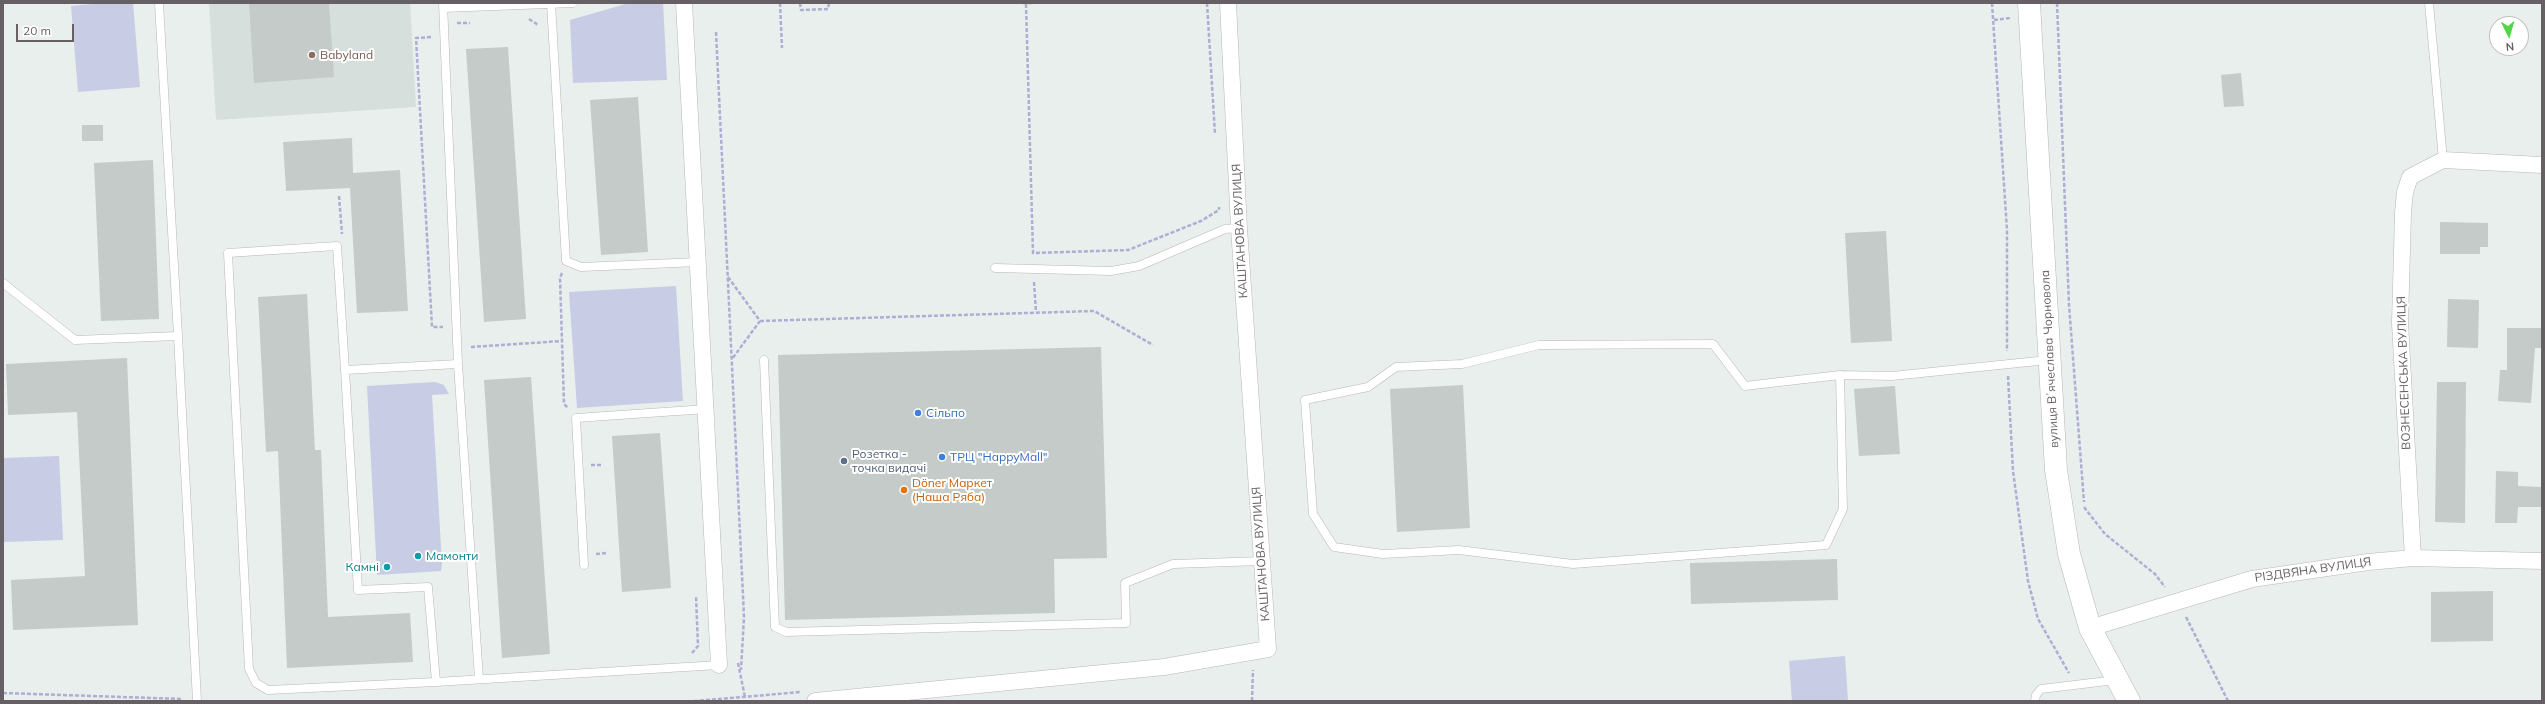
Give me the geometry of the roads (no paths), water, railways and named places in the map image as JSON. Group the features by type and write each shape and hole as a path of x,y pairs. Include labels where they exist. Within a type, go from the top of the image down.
{"main road":[{"name":"вулиця Вʼячеслава Чорновола","path":"2024,10 2056,470 2069,554 2090,628 2128,701"}],"street":[{"path":"684,3 720,664"},
{"name":"КАШТАНОВА ВУЛИЦЯ","path":"815,701 1164,667 1268,649 1239,228 1228,3"},
{"path":"2443,160 2542,165"},
{"name":"ВОЗНЕСЕНСЬКА ВУЛИЦЯ","path":"2412,558 2400,323 2403,213 2405,192 2410,177 2443,160"},
{"name":"РІЗДВЯНА ВУЛИЦЯ","path":"2090,628 2252,578 2368,562 2412,558 2542,561"}],"lane":[{"path":"159,3 197,701"},
{"path":"479,679 458,364 443,6 573,3"},
{"path":"2430,3 2443,160"},
{"path":"551,4 566,262 581,267 699,262"},
{"path":"995,268 1111,271 1139,266 1225,229 1239,228"},
{"path":"436,682 428,587 358,590 337,246 228,253 249,669 256,683 268,690 436,682 720,664"},
{"path":"3,283 75,340 178,336"},
{"path":"1840,375 1843,509 1826,545 1573,564 1459,550 1383,554 1334,547 1313,514 1305,400 1368,387 1396,367 1462,364 1539,345 1713,344 1745,386 1840,375 1892,376 2049,360"},
{"path":"764,360 775,626 786,632 1126,624 1125,583 1173,564 1262,560"},
{"path":"345,370 458,364"},
{"path":"584,565 576,418 707,409"},
{"path":"2035,701 2036,695 2041,689 2117,680"}],"place":[{"name":"Babyland","path":"312,55"},
{"name":"Сільпо","path":"918,413"},
{"name":"ТРЦ \"HappyMall\"","path":"942,457"},
{"name":"Розетка - точка видачі","path":"844,461"},
{"name":"Döner Maркет (Наша Ряба)","path":"904,490"},
{"name":"Мамонти","path":"418,556"},
{"name":"Камні","path":"387,567"}]}
